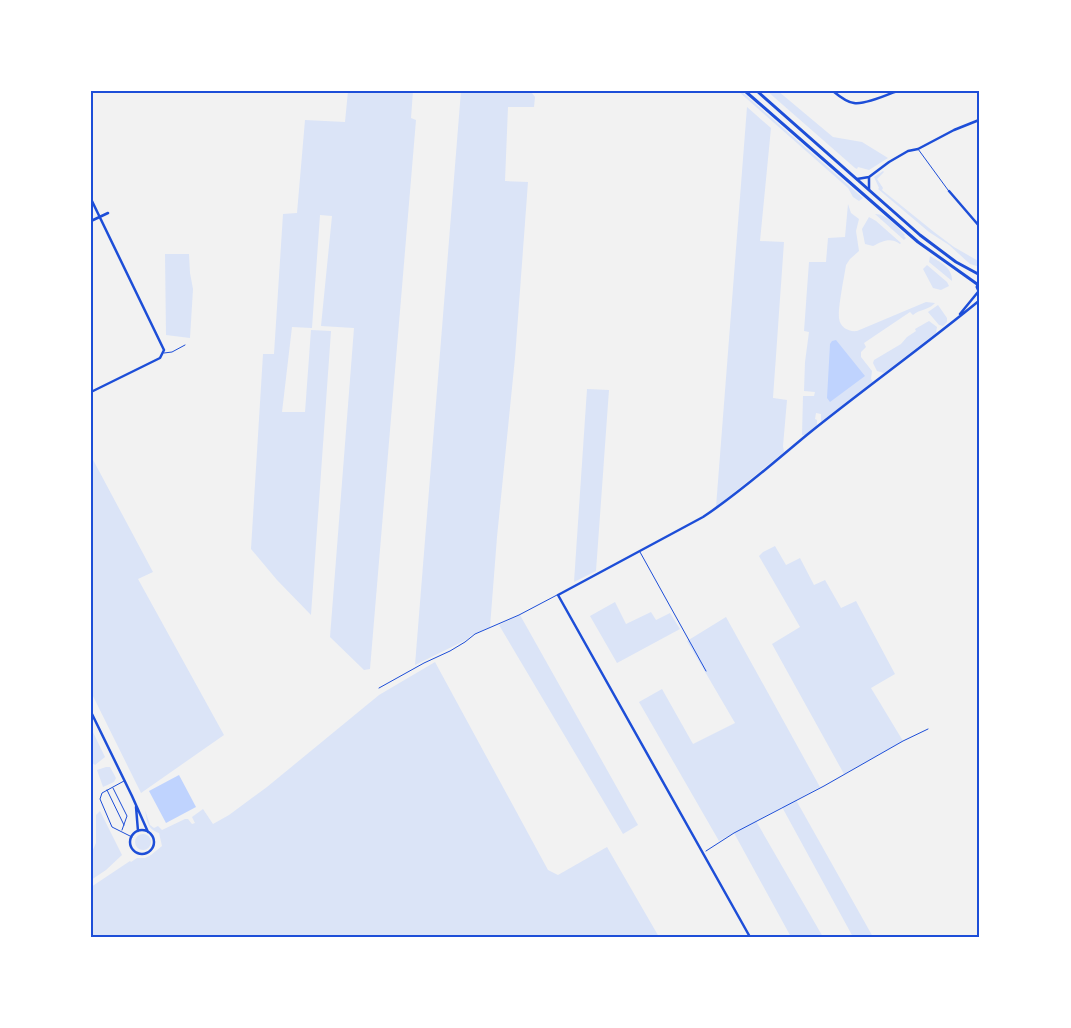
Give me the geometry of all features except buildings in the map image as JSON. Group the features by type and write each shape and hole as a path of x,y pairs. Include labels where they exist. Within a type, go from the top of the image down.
{"street":[{"path":"745,91 925,247 977,284"},
{"path":"757,91 932,245 980,277 977,284 979,293 958,317"},
{"path":"833,91 847,101 859,103 897,91"},
{"path":"857,178 868,177 908,151 918,149 954,130 979,120 980,122"},
{"path":"868,177 869,189"},
{"path":"949,190 980,227"},
{"path":"91,199 162,344 164,353 157,359 91,392"},
{"path":"91,221 108,213"},
{"path":"750,937 558,595 703,517 722,504 776,462 808,434 943,331 980,300"},
{"path":"91,712 125,781 148,832 152,836 153,848 146,854 138,854 133,850 130,843 132,837 138,831 136,806"},
{"path":"138,831 148,832"}],"lane":[{"path":"918,149 949,190"},
{"path":"164,353 172,352 185,345"},
{"path":"639,551 706,671"},
{"path":"379,688 450,651 475,634 519,615 558,595"},
{"path":"125,781 100,795 103,808 112,827 122,830 132,837"},
{"path":"112,787 126,814 122,830"},
{"path":"107,790 124,826"}],"path":[{"path":"704,854 734,833 824,786 903,740 928,729"}],"shaded area":[{"path":"348,91 413,91 411,118 416,120 370,669 364,670 330,637 354,328 321,326 332,216 320,215 312,328 292,327 282,412 305,412 311,330 331,331 311,615 277,580 251,549 263,354 274,354 283,214 297,213 305,120 345,122"},
{"path":"461,91 535,91 532,93 535,97 534,107 508,107 505,181 528,182 515,358 490,627 415,665"},
{"path":"738,91 741,91 863,198 859,201 853,197 848,188"},
{"path":"767,91 778,91 833,137 862,142 888,158 869,170 855,168"},
{"path":"747,107 771,128 760,241 784,242 773,398 787,400 784,452 716,507"},
{"path":"883,171 877,179 883,188 882,190 954,247 980,262 980,267 970,264 878,189 874,177"},
{"path":"848,204 851,213 859,219 856,231 859,251 846,265 839,313 843,327 851,331 857,331 926,302 935,303 913,315 910,312 864,343 866,347 861,352 861,357 872,371 871,379 873,382 821,422 821,414 816,413 817,425 805,435 802,435 803,396 814,396 815,392 804,391 809,332 804,331 809,262 826,262 828,238 845,237"},
{"path":"875,214 884,216 892,222 906,238 904,240"},
{"path":"869,217 901,243 890,240 873,246 865,244 862,229"},
{"path":"165,254 189,254 193,289 190,338 166,335"},
{"path":"930,256 948,269 952,276 952,281 929,262"},
{"path":"927,265 947,282 949,286 941,290 933,288 923,269"},
{"path":"938,305 947,318 947,322 943,326 939,325 928,312"},
{"path":"929,321 937,327 936,333 884,373 877,371 873,363 874,360 901,344 916,331 915,329"},
{"path":"587,389 609,390 596,571 574,582"},
{"path":"91,456 153,572 138,579 224,735 141,793 91,692"},
{"path":"775,546 786,565 800,558 814,585 825,580 841,608 856,601 895,674 871,688 903,741 844,774 772,644 800,627 759,556"},
{"path":"615,602 626,624 651,612 656,620 670,613 680,629 617,663 590,616"},
{"path":"520,615 638,825 623,834 499,625"},
{"path":"726,617 820,787 796,800 873,937 853,937 782,807 756,821 823,937 791,937 734,833 719,841 639,702 662,689 693,744 735,723 687,641"},
{"path":"435,662 548,870 558,875 607,847 659,937 91,937 91,887 130,861 137,858 145,858 162,846 159,833 148,824 145,810 150,825 154,828 158,826 162,830 185,819 188,819 192,824 195,823 192,817 203,809 213,824 229,815 267,787 379,695"},
{"path":"91,728 105,757 95,765 91,762"},
{"path":"110,767 116,778 114,782 103,787 97,770"},
{"path":"100,811 122,855 106,870 91,880 91,854 96,843 96,815"},
{"path":"140,834 146,834 151,839 149,848 140,850 135,845 135,839"}],"water":[{"path":"836,340 865,376 830,402 827,398 830,344"},
{"path":"179,775 196,807 166,823 149,791"}]}
